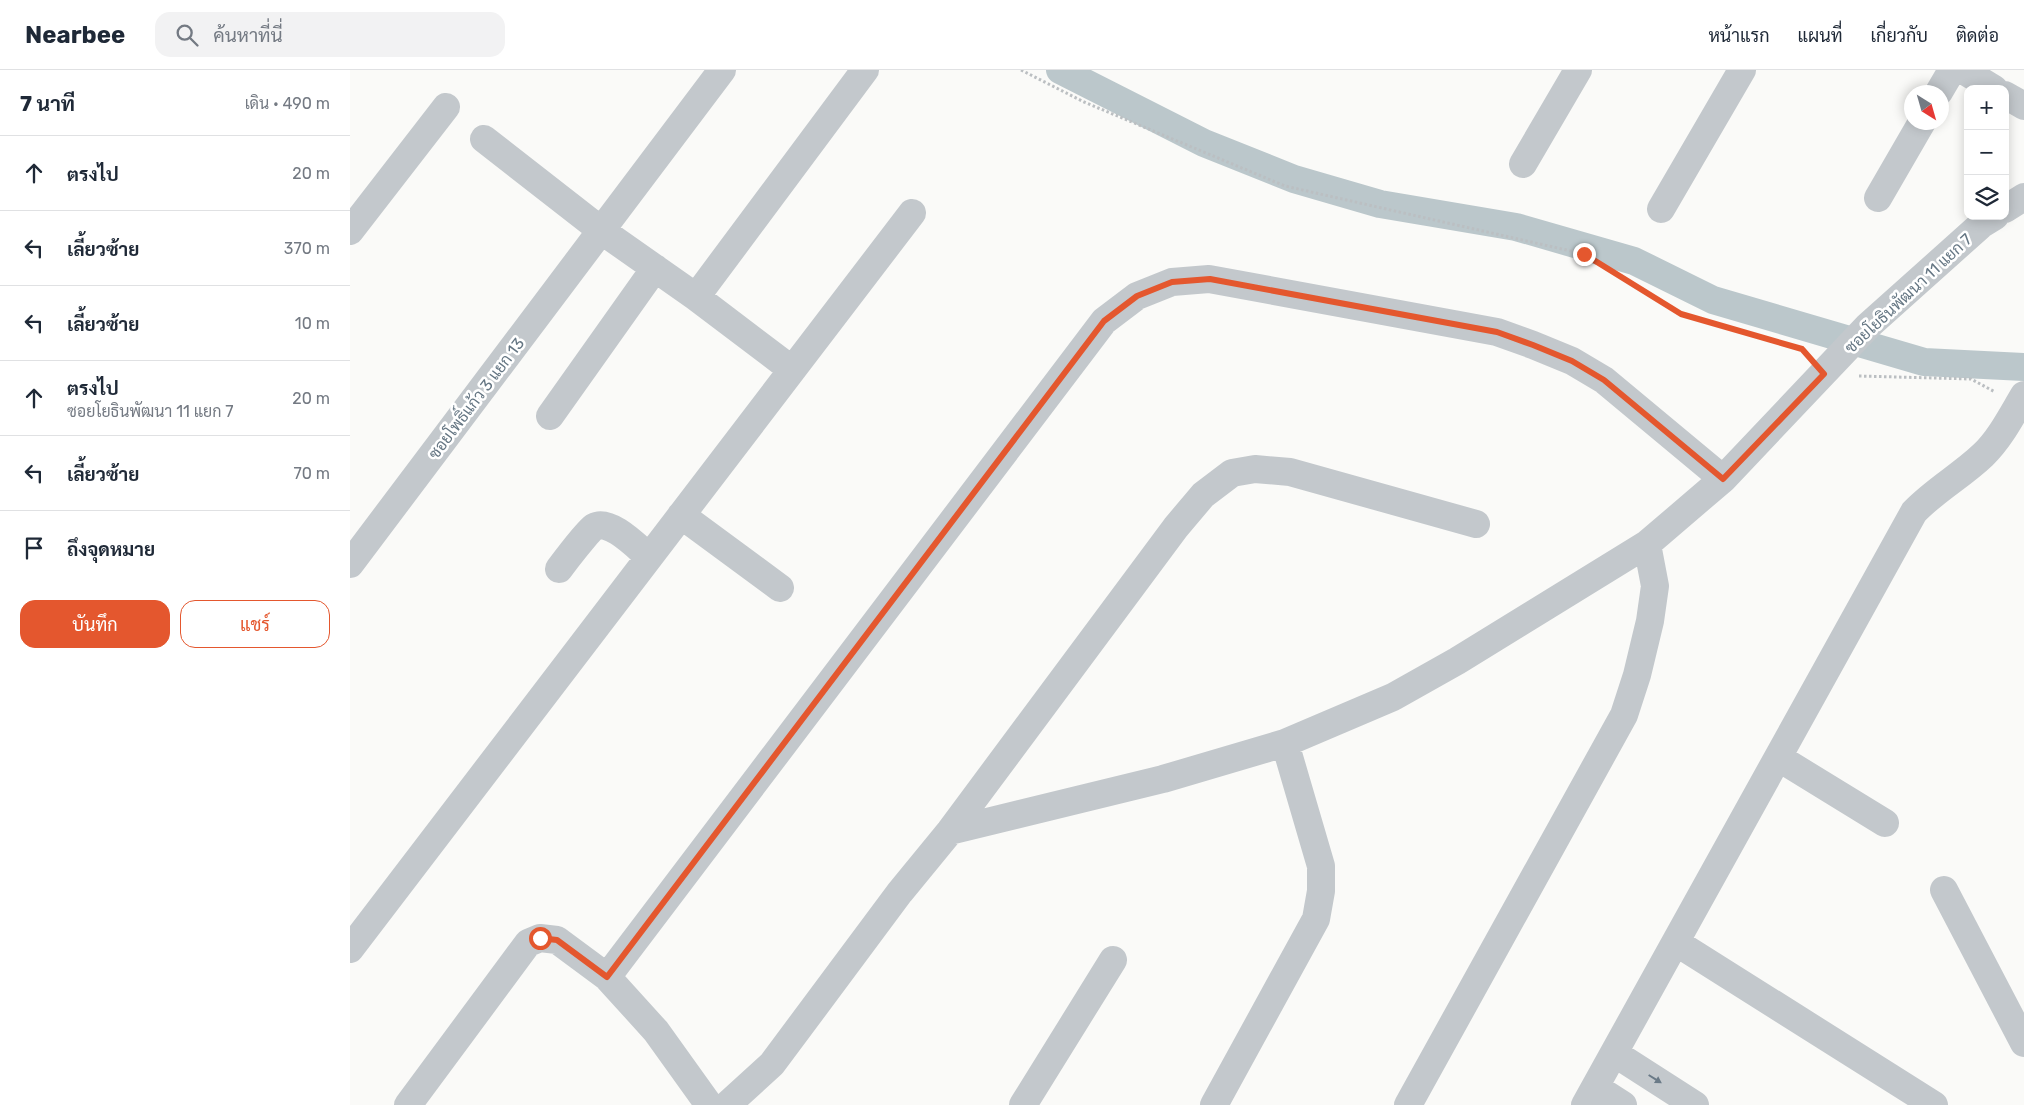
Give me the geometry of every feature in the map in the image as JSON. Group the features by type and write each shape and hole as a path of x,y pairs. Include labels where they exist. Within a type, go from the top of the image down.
{"street":[{"name":"ซอยโพธิ์แก้ว 3 แยก 13","path":"350,564 722,70"},
{"path":"696,297 864,70"},
{"path":"1523,164 1578,70"},
{"path":"1661,210 1742,70"},
{"path":"1943,85 1952,70"},
{"path":"1963,70 1987,85"},
{"path":"2009,97 2024,106"},
{"path":"350,231 446,108"},
{"path":"1878,198 1917,130"},
{"path":"484,139 602,231 696,297 791,369"},
{"path":"2009,206 2024,197"},
{"path":"350,949 912,213"},
{"name":"ซอยโยธินพัฒนา 11 แยก 7","path":"950,831 1164,779 1285,743 1393,697 1457,661 1647,544 1723,479 1868,326 1988,220"},
{"path":"550,416 655,268"},
{"path":"607,977 1104,321 1137,296 1172,282 1210,279 1497,332 1572,361 1604,380 1723,479"},
{"path":"1623,1105 1590,1096 1677,943 1914,512 1933,494 1984,455 1999,436 2022,399"},
{"path":"726,1105 772,1064 900,892 950,831 1176,527 1203,495 1232,474 1255,469 1290,472 1476,524"},
{"path":"681,515 780,588"},
{"path":"559,569 594,527 604,526 614,529 649,557"},
{"path":"1408,1105 1624,715 1640,666 1650,621 1655,586 1647,544"},
{"path":"1214,1105 1316,919 1321,891 1321,866 1285,743"},
{"path":"1778,758 1885,823"},
{"path":"1944,890 2020,1022"},
{"path":"408,1105 528,943 540,938 557,940 607,977 656,1031 709,1105"},
{"path":"1677,943 1934,1105"},
{"path":"1023,1105 1113,960"},
{"path":"1614,1053 1696,1105"}],"path":[{"path":"1021,70 1084,102 1285,186 1584,254 1681,314 1802,349 1827,371 1902,378 1971,379 2022,399"}],"waterway":[{"path":"1060,70 1204,143 1294,179 1380,204 1516,227 1634,261 1713,300 1924,362 2024,367"}],"route":[{"path":"540,938 557,940 607,977 1104,321 1137,296 1172,282 1210,279 1497,332 1572,361 1604,380 1723,479 1824,374 1802,349 1681,314 1584,254"}]}
